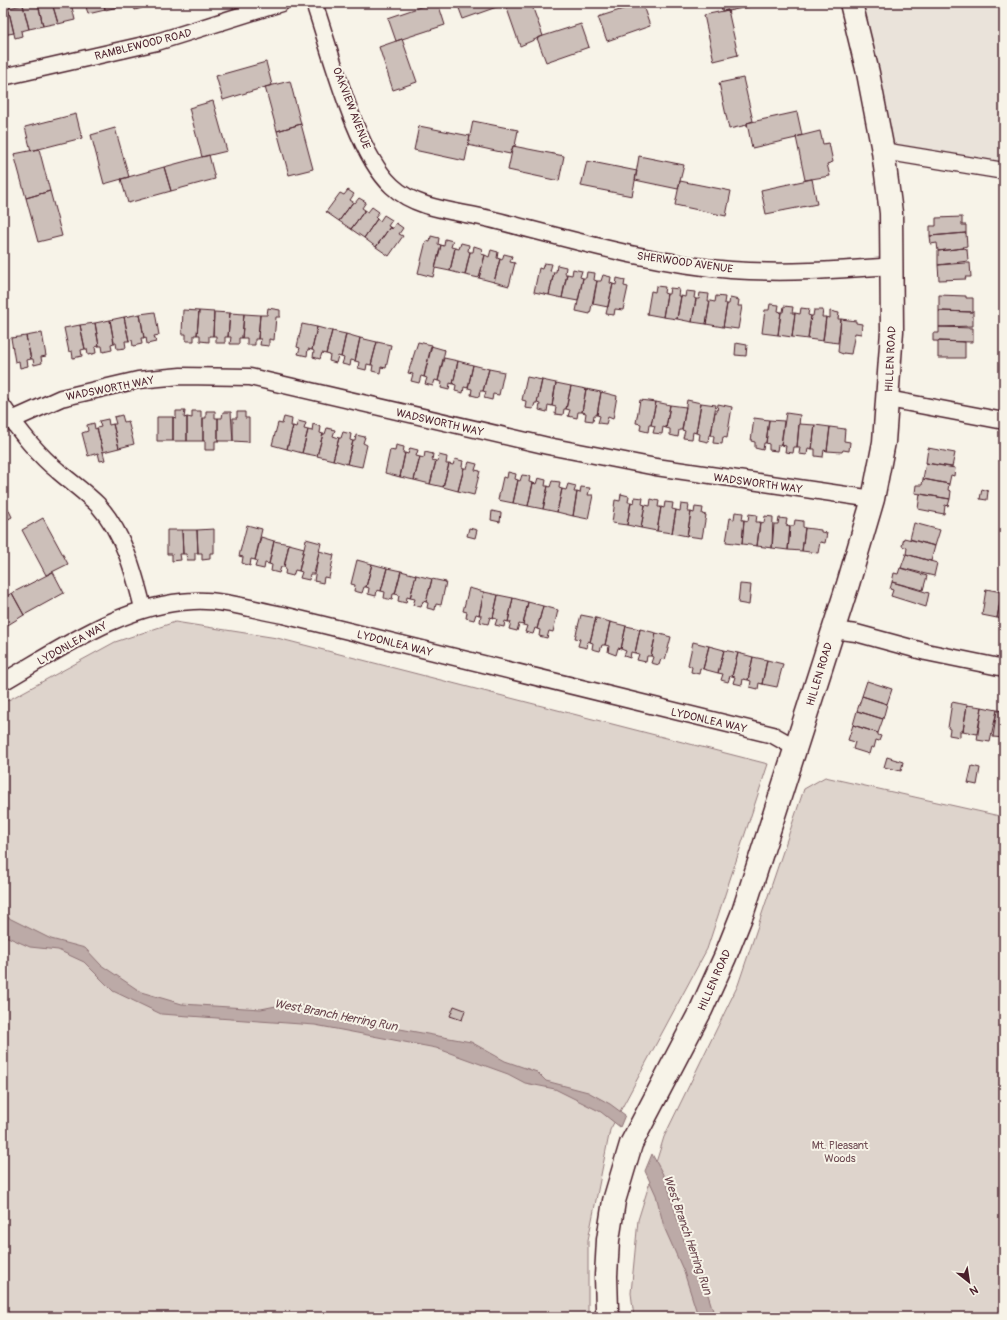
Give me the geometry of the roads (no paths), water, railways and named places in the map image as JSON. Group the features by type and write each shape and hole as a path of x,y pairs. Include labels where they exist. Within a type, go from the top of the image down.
{"street":[{"name":"RAMBLEWOOD ROAD","path":"3,77 157,42 281,3"},
{"name":"OAKVIEW AVENUE","path":"314,3 345,96 364,145 392,186 405,196 424,203 455,212 482,217"},
{"name":"HILLEN ROAD","path":"609,1317 607,1310 606,1276 608,1240 614,1201 631,1144 701,1010 743,912 796,748 873,499 884,442 892,331 891,213 883,151 868,73 851,3"},
{"path":"883,151 1004,171"},
{"name":"SHERWOOD AVENUE","path":"482,217 631,254 723,269 820,272 892,266"},
{"name":"WADSWORTH WAY","path":"12,420 61,398 138,380 182,376 250,377 548,446 656,467 873,499"},
{"path":"888,399 1004,421"},
{"path":"3,406 37,452 87,495 108,518 122,541 129,559 143,608"},
{"name":"LYDONLEA WAY","path":"3,682 118,617 143,608 194,600 225,604 283,616 774,735 796,748"},
{"path":"832,630 856,633 926,652 1004,668"}],"water label":[{"name":"West Branch Herring Run","path":"336,1015"},
{"name":"West Branch Herring Run","path":"688,1235"}],"park label":[{"name":"Mt. Pleasant Woods","path":"840,1151"}]}
